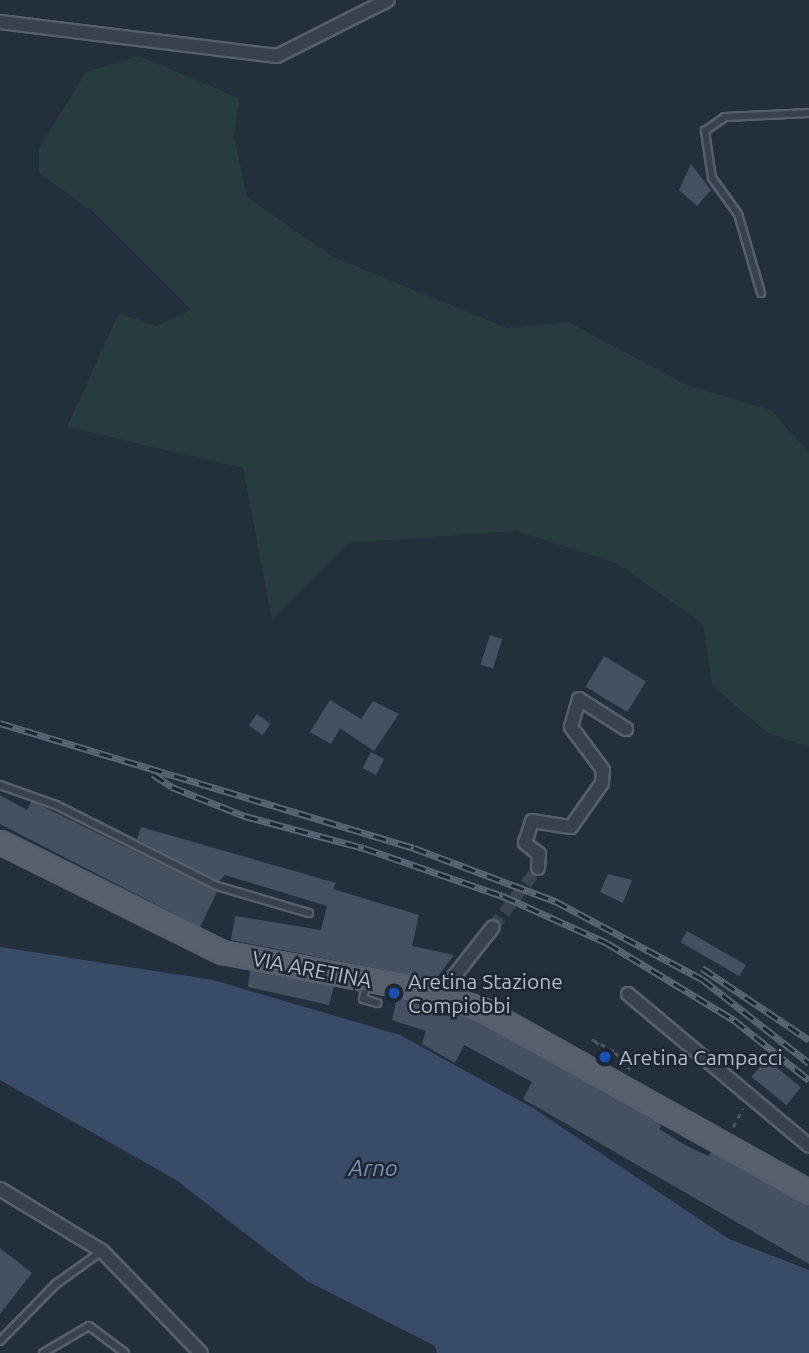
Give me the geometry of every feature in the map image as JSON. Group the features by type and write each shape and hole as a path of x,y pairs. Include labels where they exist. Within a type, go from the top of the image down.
{"main road":[{"name":"VIA ARETINA","path":"0,842 78,884 235,960 367,979 440,994 482,1009 809,1192"}],"street":[{"path":"0,22 277,57 388,0"},
{"path":"538,868 538,854 525,843 532,821 572,827 602,783 603,770 571,727 579,699 626,729"},
{"path":"440,994 493,927"},
{"path":"628,994 809,1146"},
{"path":"0,1189 102,1251 201,1353"}],"lane":[{"path":"761,293 738,214 712,178 705,131 725,117 809,113"},
{"path":"0,785 56,804 218,886 309,913"},
{"path":"367,979 363,999 377,1003"},
{"path":"0,1341 55,1284 102,1251"},
{"path":"43,1353 89,1326 125,1353"}],"path":[{"path":"603,1056 604,1048 592,1039 615,1052 630,1070"},
{"path":"733,1127 740,1114"}],"green space":[{"path":"139,56 239,98 234,137 247,197 333,257 507,328 568,322 689,386 771,410 809,453 809,747 766,732 712,685 703,624 618,564 517,531 349,543 272,620 243,468 67,427 119,313 157,326 191,310 92,211 39,173 39,148 86,72"}],"water":[{"name":"Arno","path":"0,947 213,980 400,1035 533,1108 729,1239 809,1270 809,1353 437,1353 435,1346 307,1281 176,1180 0,1080"}],"building":[{"path":"691,164 711,190 697,206 679,190"},
{"path":"490,635 502,639 493,668 480,664"},
{"path":"604,656 646,681 627,712 585,687"},
{"path":"330,700 361,719 373,701 399,714 374,751 340,728 331,744 310,732"},
{"path":"257,714 271,724 263,735 249,725"},
{"path":"371,752 384,759 376,775 363,768"},
{"path":"0,795 27,810 31,802 40,805 217,892 200,927 0,824"},
{"path":"141,827 336,883 333,889 419,915 412,946 454,955 435,980 231,940 235,916 321,930 327,906 225,875 219,881 137,839"},
{"path":"608,874 632,880 623,903 600,892"},
{"path":"687,931 746,965 739,976 680,942"},
{"path":"250,971 334,986 329,1005 248,987"},
{"path":"397,998 477,1021 662,1125 659,1129 685,1145 708,1156 711,1152 809,1205 809,1264 523,1099 532,1082 464,1045 455,1063 422,1044 426,1031 392,1020"},
{"path":"766,1059 801,1087 786,1105 752,1077"},
{"path":"0,1248 32,1273 0,1314"}],"tunnel":[{"path":"493,927 538,868"}],"railway":[{"path":"0,723 414,848 555,901 702,979 809,1063"},
{"path":"153,774 172,787 245,816 364,848 503,896 607,943 734,1020 809,1080"},
{"path":"702,968 809,1040"}],"place":[{"name":"Aretina Stazione Compiobbi","path":"394,993"},
{"name":"Aretina Campacci","path":"605,1057"}]}
